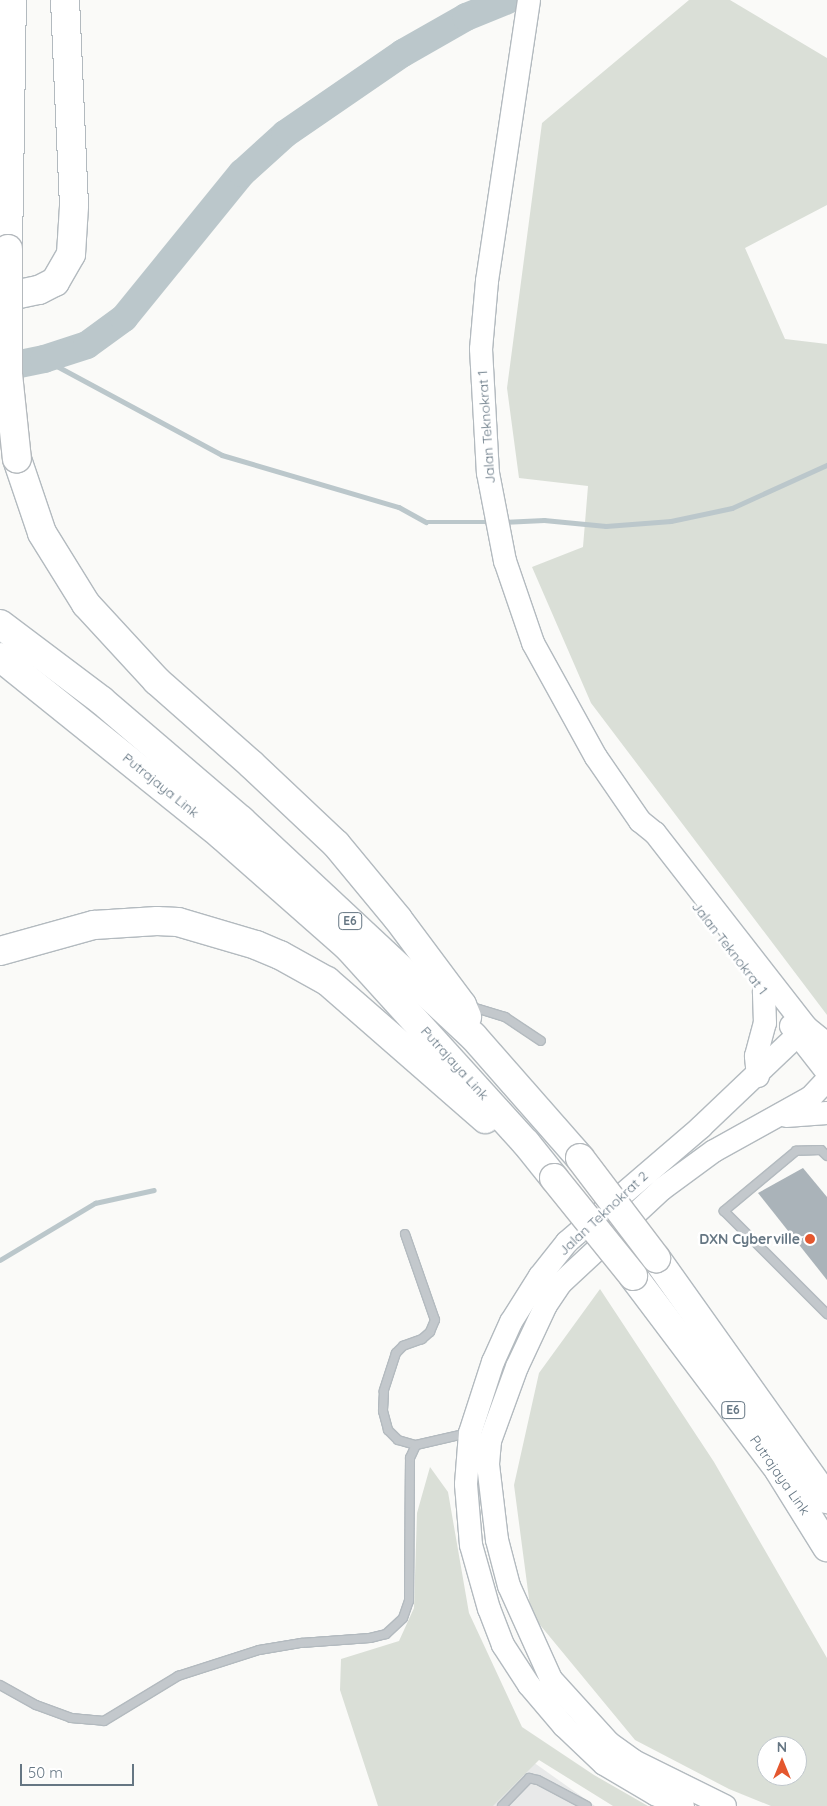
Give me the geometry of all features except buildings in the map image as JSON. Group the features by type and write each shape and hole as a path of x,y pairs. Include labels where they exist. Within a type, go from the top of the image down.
{"highway":[{"path":"12,0 8,374 17,459 42,533 86,604 157,681 251,764 336,844 398,919 462,1005 474,1036"},
{"path":"0,298 39,290 55,282 72,254 74,206 65,0"},
{"name":"Putrajaya Link","path":"0,624 102,701 241,820 474,1036 580,1158 656,1258 827,1499"},
{"name":"Putrajaya Link","path":"0,657 81,719 221,835 349,948 526,1144 554,1178 632,1276 779,1470 827,1547"},
{"path":"0,951 94,925 157,921 178,922 256,945 280,955 327,981 501,1133 526,1144"}],"main road":[{"name":"Jalan Teknokrat 1","path":"529,0 487,281 481,349 488,473 505,561 533,643 563,703 640,821 655,833 802,1030 827,1072"},
{"name":"Jalan Teknokrat 1","path":"640,821 644,839 764,991 802,1030 827,1044"},
{"path":"764,991 765,1023 756,1056 765,1069 783,1059 802,1063 811,1082 811,1097"},
{"name":"Jalan Teknokrat 2","path":"683,1806 655,1794 604,1764 564,1726 529,1685 503,1644 489,1609 472,1545 466,1484 470,1433 493,1362 511,1322 540,1276 567,1242 765,1069 802,1030"},
{"name":"Jalan Teknokrat 2","path":"725,1806 634,1762 609,1743 551,1679 509,1586 497,1540 488,1464 490,1442 517,1367 546,1305 561,1283 662,1189 714,1151 811,1097 827,1080"},
{"path":"773,1118 827,1113"}],"lane":[{"path":"462,1005 505,1018 541,1041"},
{"path":"827,1156 821,1150 796,1151 724,1211 827,1314"},
{"path":"405,1234 435,1320 430,1332 422,1339 402,1346 396,1353 384,1391 383,1411 388,1430 398,1440 416,1444 470,1433"},
{"path":"0,1685 36,1704 71,1718 104,1721 178,1676 259,1650 301,1642 370,1638 386,1634 403,1618 409,1601 411,1561 407,1494 410,1458 416,1444"},
{"path":"502,1806 529,1778 538,1780 587,1806"}],"shaded area":[{"path":"689,0 730,0 827,58 827,205 745,248 785,339 827,344 827,1015 591,703 532,567 583,547 588,486 519,478 507,388 542,123"},
{"path":"600,1289 714,1462 827,1658 827,1806 771,1806 729,1789 635,1740 531,1614 514,1485 539,1373"},
{"path":"430,1467 448,1492 469,1613 522,1727 594,1775 648,1806 613,1806 539,1760 493,1806 378,1806 340,1690 341,1659 399,1641 414,1608 417,1513"},
{"path":"519,1752 595,1806 475,1806"}],"waterway":[{"path":"0,368 44,359 87,345 124,318 242,173 285,134 403,53 466,17 508,0"},
{"path":"44,359 222,455 399,507 426,522 492,522"},
{"path":"505,522 544,520 606,526 671,521 732,508 827,465"},
{"path":"0,1260 95,1203 154,1190"}],"place":[{"name":"DXN Cyberville","path":"810,1239"}]}
